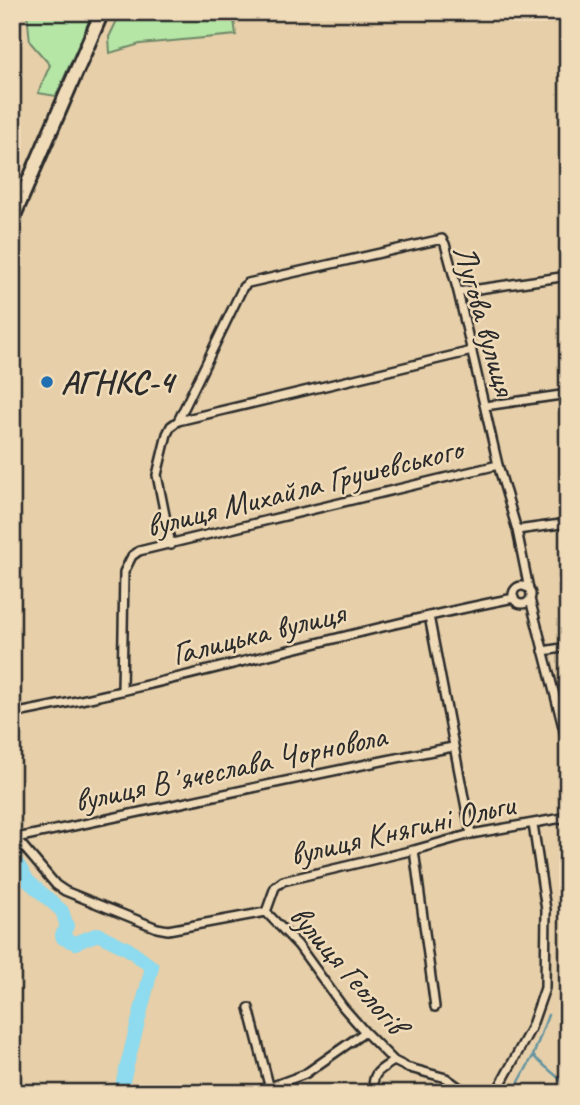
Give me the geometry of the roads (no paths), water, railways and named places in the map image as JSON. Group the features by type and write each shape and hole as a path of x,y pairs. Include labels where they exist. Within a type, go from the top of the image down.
{"highway":[{"path":"12,219 102,12"}],"street":[{"name":"Лугова вулиця","path":"178,421 243,287 248,283 442,239 458,292 529,589"},
{"path":"458,292 568,276"},
{"path":"171,545 157,475 167,434 171,426 178,421 472,351"},
{"path":"485,405 568,394"},
{"name":"вулиця Михайла Грушевського","path":"122,691 124,572 132,556 139,551 498,466"},
{"path":"517,530 568,523"},
{"path":"530,599 528,602 519,603 514,598 514,592 522,586 531,592 530,599 568,746"},
{"name":"Галицька вулиця","path":"12,714 122,691 429,616 514,598"},
{"path":"429,616 471,834"},
{"path":"543,650 568,647"},
{"name":"вулиця Вʼячеслава Чорновола","path":"14,834 453,747"},
{"name":"вулиця Княгині Ольги","path":"266,912 275,887 283,881 471,834 568,817"},
{"path":"496,1093 531,1028 545,988 546,910 533,824"},
{"path":"14,834 56,885 65,891 157,928 168,930 266,912"},
{"path":"414,850 435,1007"},
{"name":"вулиця Геологів","path":"266,912 298,946 365,1032 394,1061 446,1078 467,1093"},
{"path":"250,1008 270,1090"},
{"path":"250,1093 270,1090 304,1074 365,1032"},
{"path":"373,1093 375,1074 394,1061"},
{"path":"12,1063 18,1093"}],"waterway":[{"path":"12,855 28,881 62,911 67,926 63,938 75,943 98,934 128,949 152,967 120,1093"},
{"path":"513,1093 533,1056 548,1015"},
{"path":"533,1056 568,1086"}],"place":[{"name":"АГНКС-4","path":"47,382"}]}
